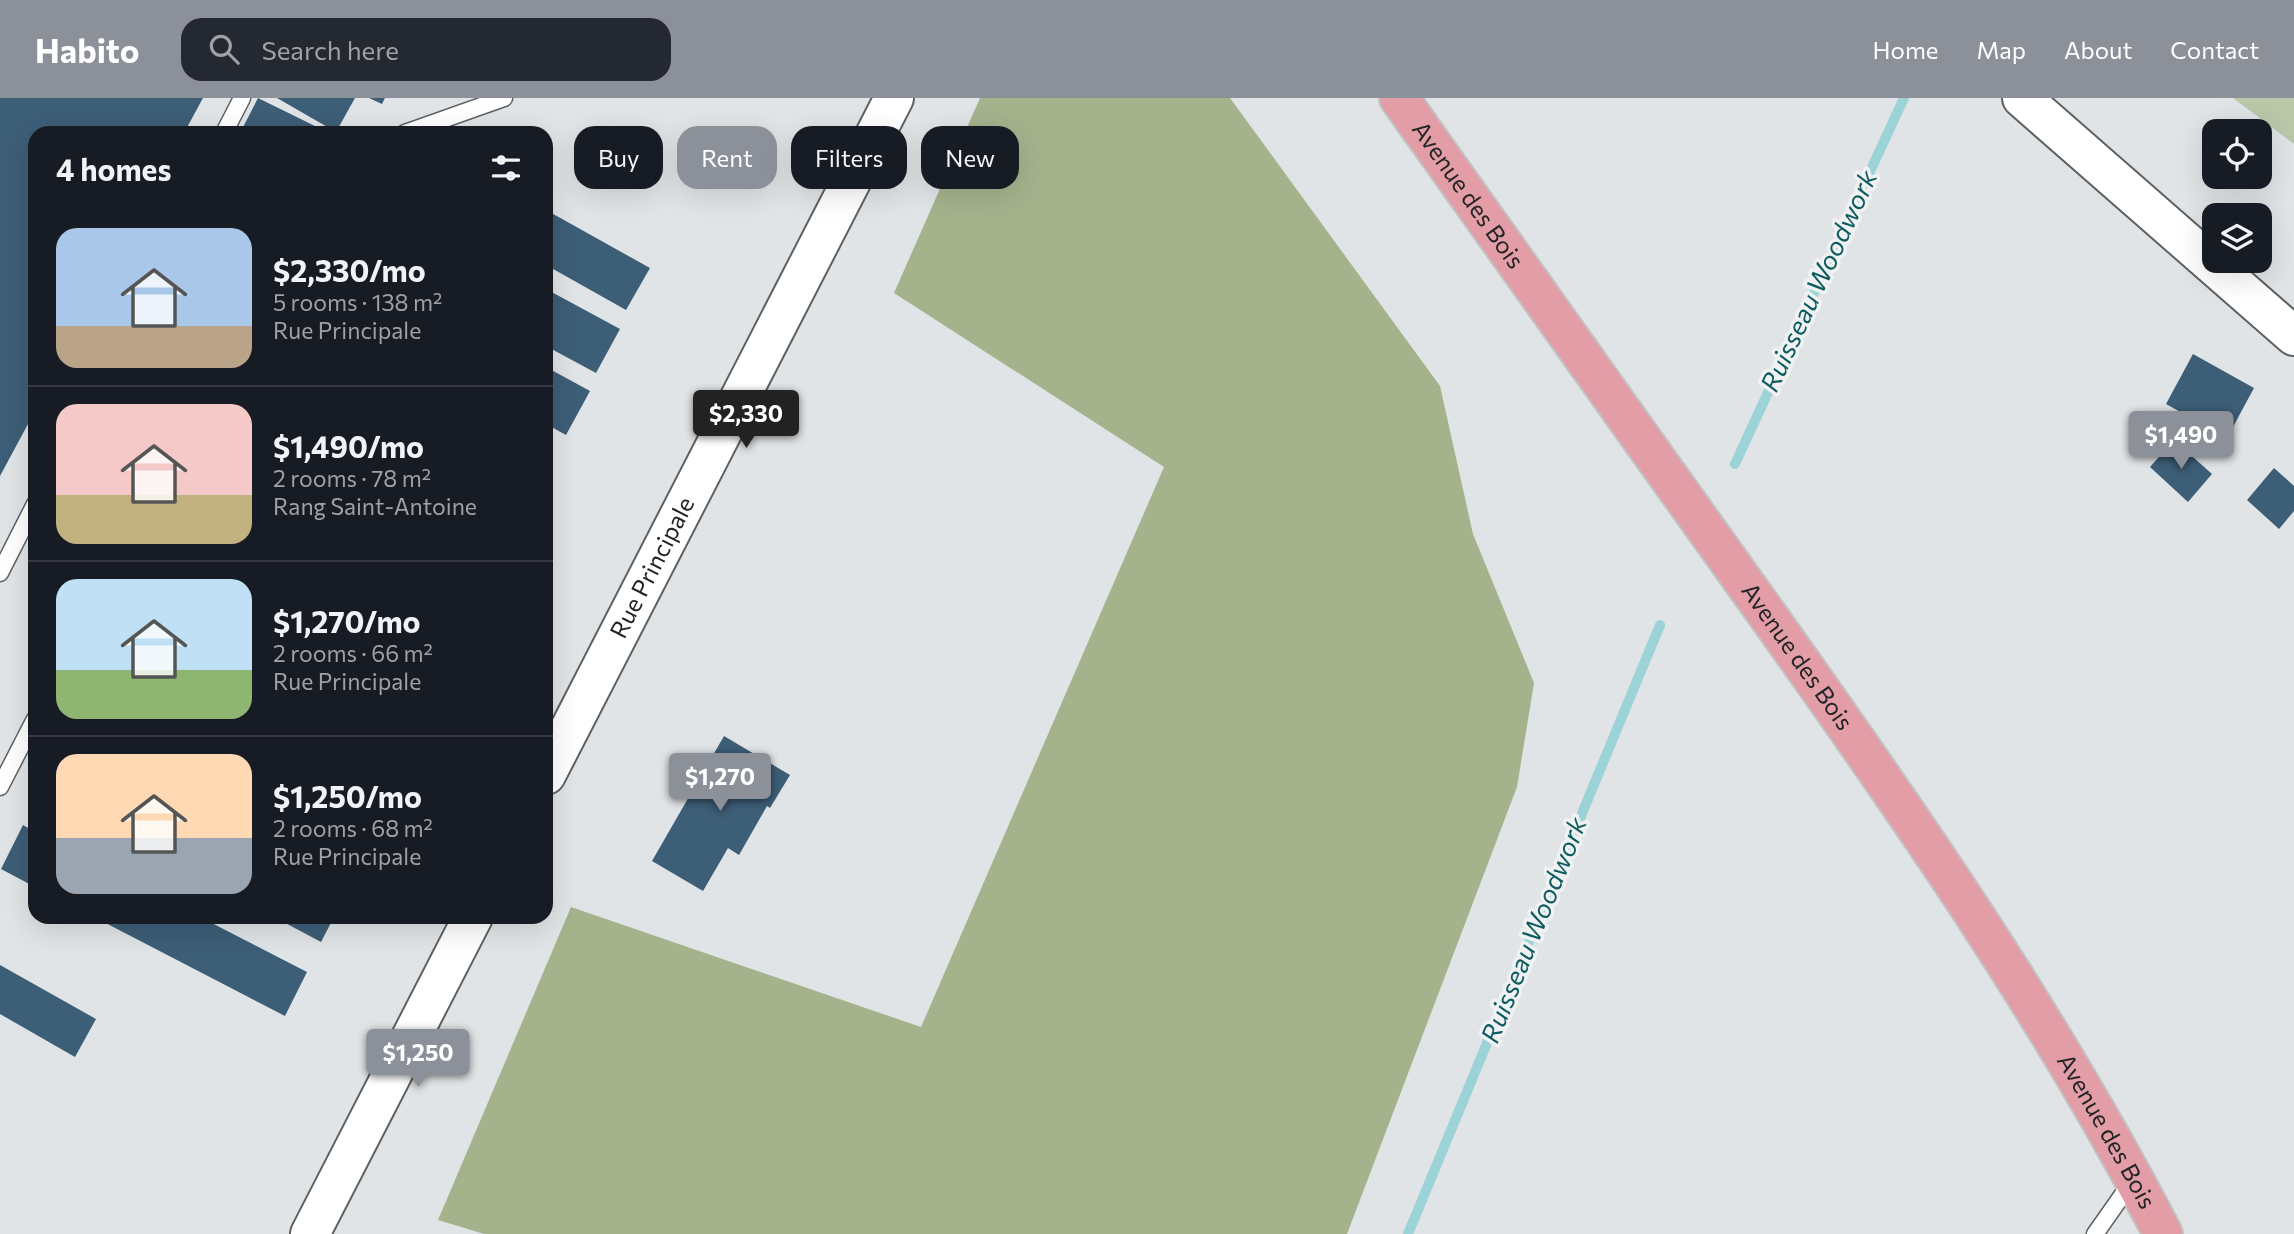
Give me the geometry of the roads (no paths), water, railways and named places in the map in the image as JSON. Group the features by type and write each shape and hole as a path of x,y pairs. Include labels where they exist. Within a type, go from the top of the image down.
{"main road":[{"name":"Avenue des Bois","path":"1399,98 1936,854 2066,1059 2163,1234"}],"street":[{"name":"Rue Principale","path":"553,761 894,98"},
{"path":"2022,98 2294,336"},
{"path":"310,1234 469,924"}],"lane":[{"path":"228,126 242,98"},
{"path":"425,126 504,98"},
{"path":"0,573 28,519"},
{"path":"0,787 28,733"},
{"path":"2095,1234 2134,1178"}],"waterway":[{"name":"Ruisseau Woodwork","path":"1735,464 1904,98"},
{"name":"Ruisseau Woodwork","path":"1408,1234 1660,625"}]}
